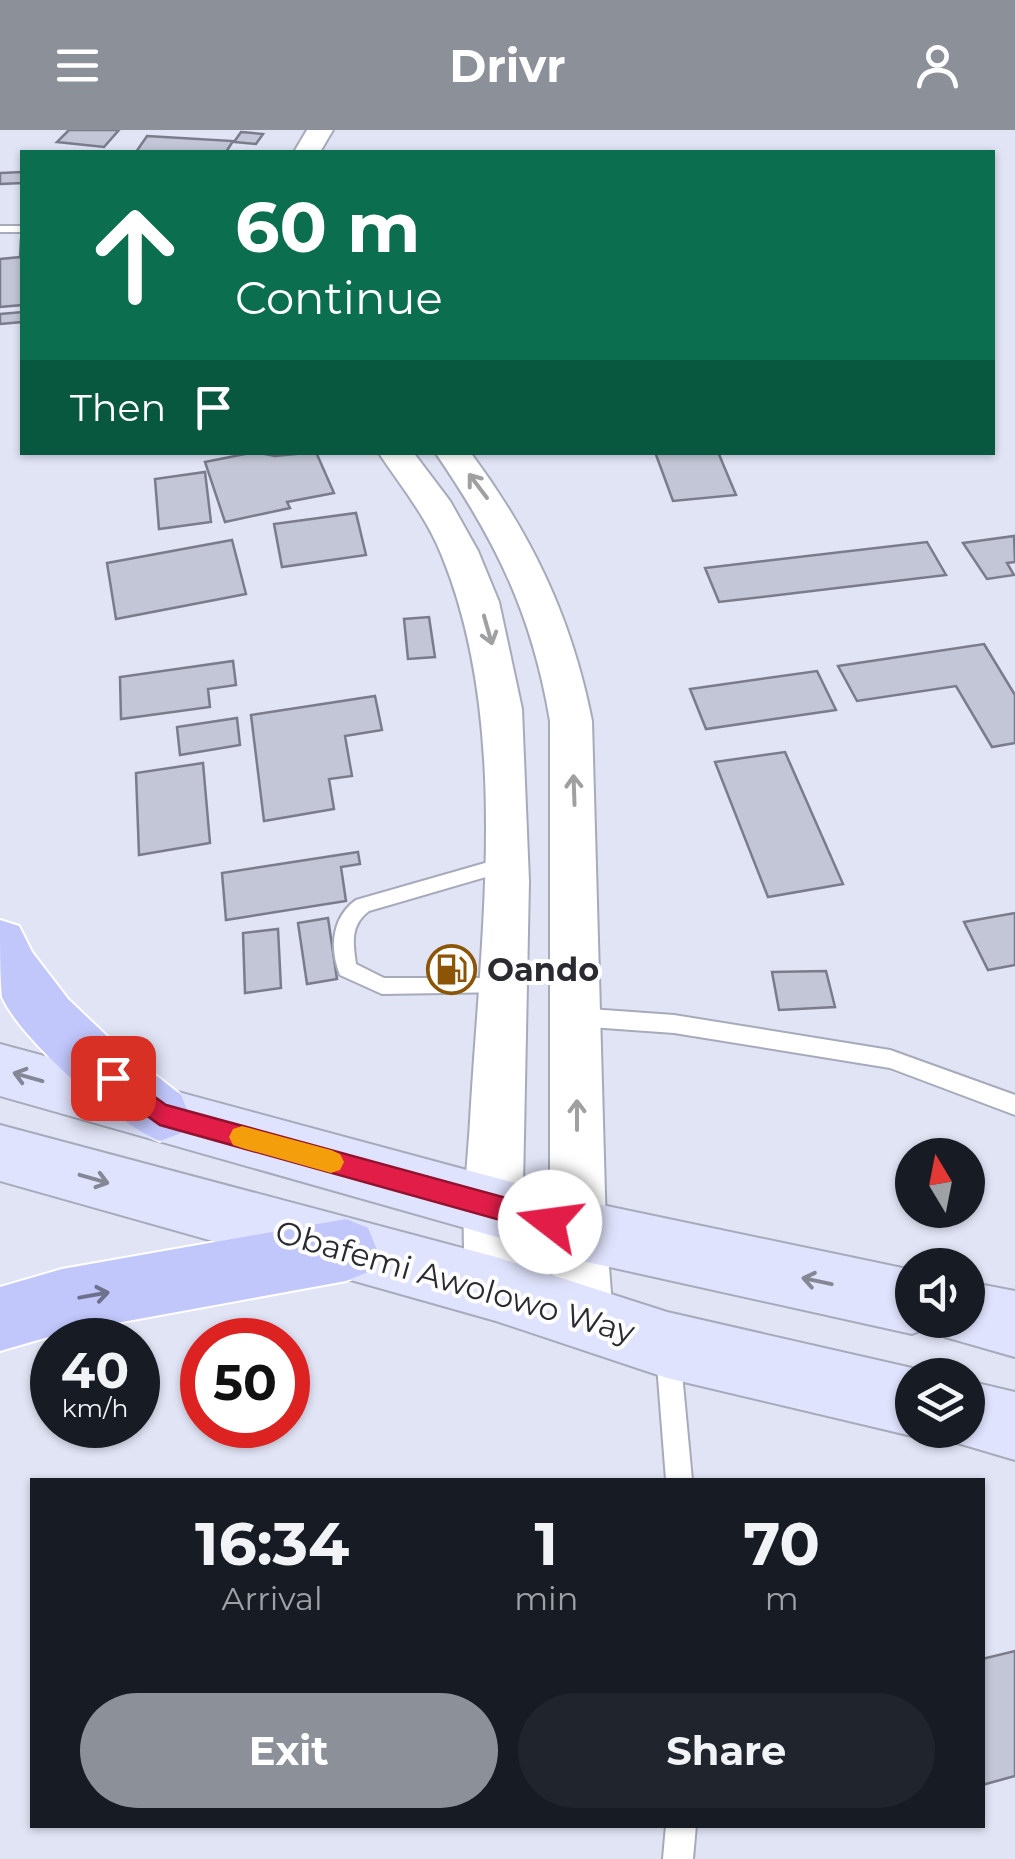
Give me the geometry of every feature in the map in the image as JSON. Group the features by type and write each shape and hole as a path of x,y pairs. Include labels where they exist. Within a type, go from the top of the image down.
{"main road":[{"path":"0,942 44,1009 89,1059 160,1114"},
{"path":"0,1070 578,1230 895,1298"},
{"name":"Obafemi Awolowo Way","path":"0,1153 496,1289 667,1345 895,1398"},
{"path":"0,1319 62,1301 346,1250"},
{"path":"985,1318 1015,1324"},
{"path":"985,1419 1015,1426"}],"street":[{"path":"397,455 464,564 496,656 504,710 505,986 493,1206 496,1289"},
{"path":"454,455 502,519 526,563 548,615 562,664 571,721 575,791 578,1230 584,1317"}],"lane":[{"path":"505,986 382,986 364,980 347,970 343,927 351,912 363,905 506,864"},
{"path":"576,1018 674,1024 890,1059 1015,1105"},
{"path":"667,1345 679,1478"},
{"path":"678,1859 681,1828"}],"building":[{"path":"69,130 119,130 104,147 57,142"},
{"path":"241,132 263,134 256,144 234,142"},
{"path":"147,136 233,141 227,150 137,150"},
{"path":"20,172 20,183 0,184 0,173"},
{"path":"20,257 20,305 0,307 0,259"},
{"path":"20,312 20,322 0,324 0,314"},
{"path":"240,455 317,455 334,493 287,502 290,508 225,522 205,462"},
{"path":"656,455 719,455 736,495 673,501"},
{"path":"205,472 211,522 159,529 155,479"},
{"path":"356,513 366,555 282,567 274,524"},
{"path":"1014,536 1015,562 1007,563 1014,575 987,579 963,543"},
{"path":"232,540 246,594 116,619 107,563"},
{"path":"927,542 946,575 719,602 705,568"},
{"path":"429,617 435,657 408,659 404,619"},
{"path":"984,644 1015,695 1015,743 992,747 956,686 857,701 838,666"},
{"path":"233,661 236,685 208,689 210,707 121,719 120,677"},
{"path":"817,671 836,710 706,729 690,689"},
{"path":"375,696 382,730 345,736 352,776 329,779 334,809 264,821 251,715"},
{"path":"237,718 240,745 180,755 177,727"},
{"path":"785,752 843,884 768,897 715,762"},
{"path":"203,763 210,843 139,855 136,773"},
{"path":"358,852 360,864 341,867 346,901 226,920 222,873"},
{"path":"1015,913 1015,965 988,970 964,922"},
{"path":"328,918 337,979 307,984 298,923"},
{"path":"278,929 281,988 245,993 243,933"},
{"path":"826,971 835,1007 779,1010 772,972"},
{"path":"1015,1651 1015,1776 985,1784 985,1658"}],"slow traffic":[{"path":"242,1137 331,1162"}],"place":[{"name":"Oando","path":"452,970"}],"route":[{"path":"113,1078 160,1114 550,1222"}]}
